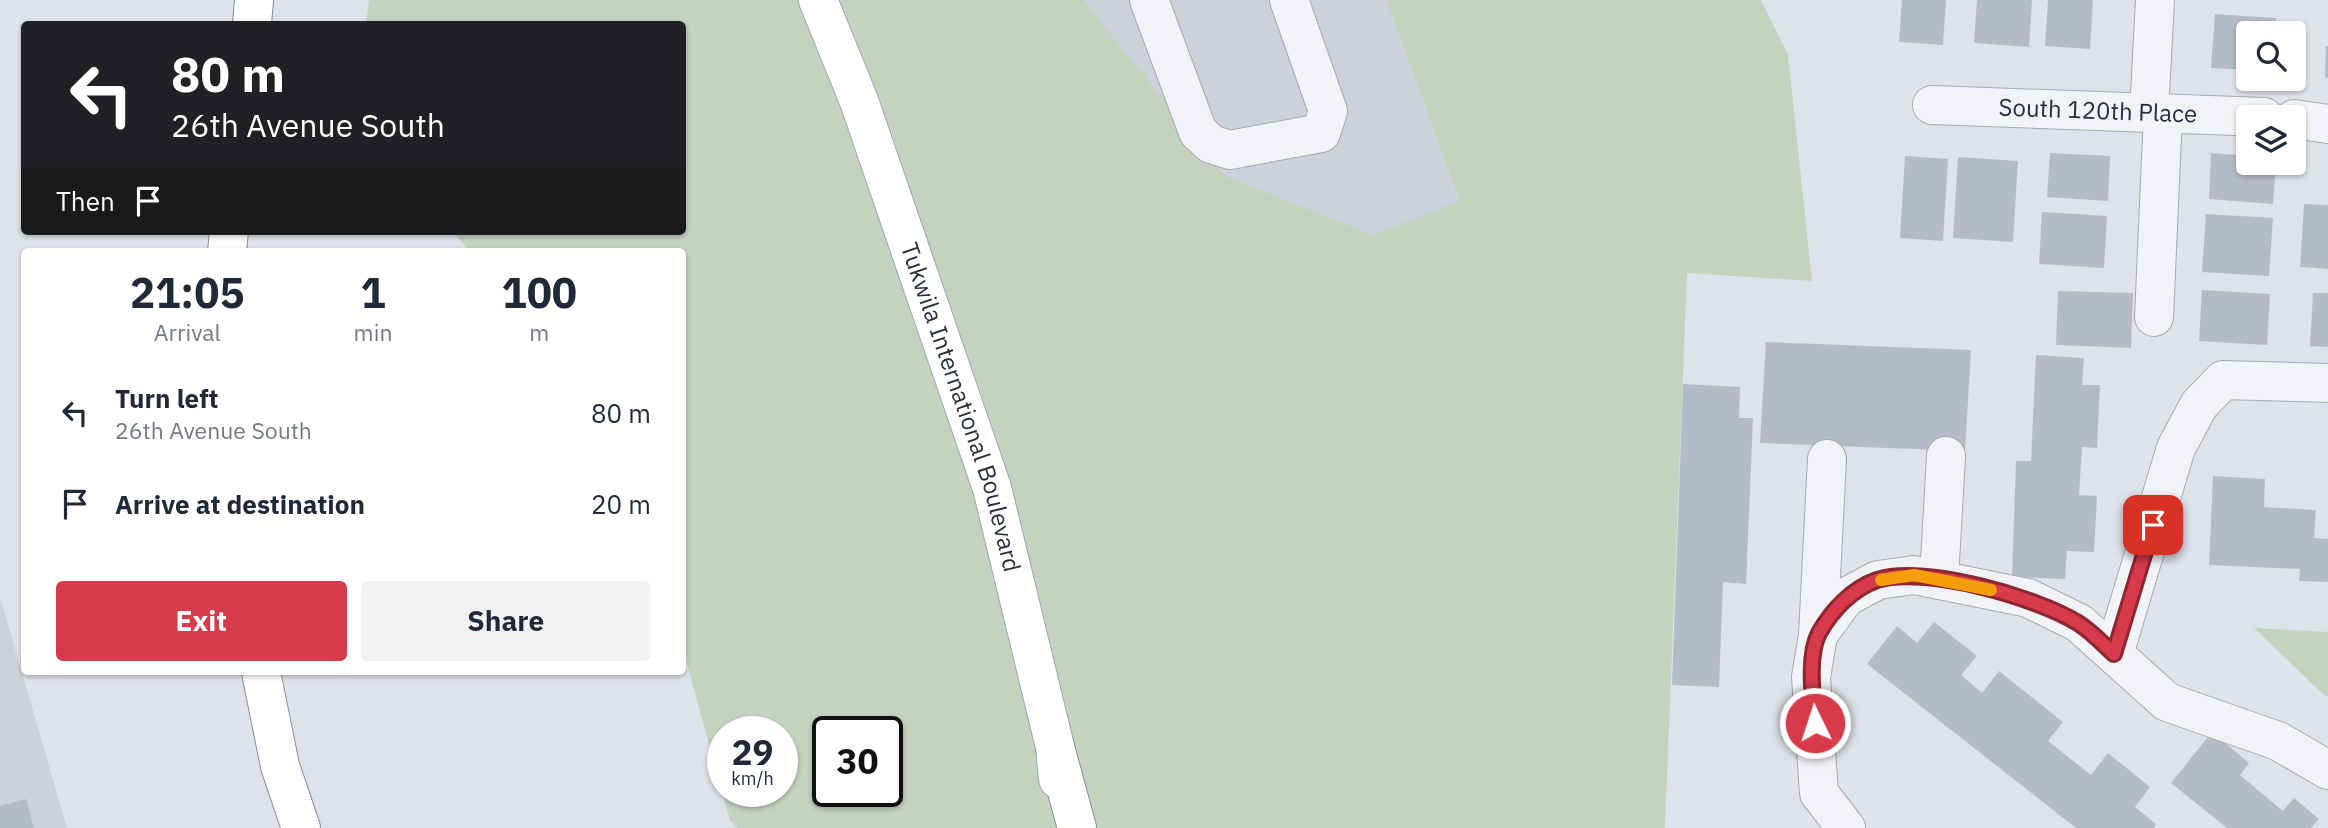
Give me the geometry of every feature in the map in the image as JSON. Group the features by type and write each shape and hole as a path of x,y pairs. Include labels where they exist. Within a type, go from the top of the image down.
{"main road":[{"path":"251,21 254,0"},
{"name":"Tukwila International Boulevard","path":"818,0 859,101 992,488 1055,747 1062,828"},
{"path":"262,675 281,766 301,828"},
{"path":"1055,747 1077,828"}],"street":[{"path":"1149,0 1198,132 1211,144 1230,150 1321,133 1328,111 1289,0"},
{"path":"2154,317 2155,0"},
{"name":"South 120th Place","path":"1932,105 2236,116"},
{"path":"2306,121 2328,124"},
{"path":"2114,654 2176,447 2199,405 2223,380 2328,383"},
{"path":"1940,580 1946,456"},
{"path":"1827,459 1818,635 1811,677 1819,793 1846,828"},
{"path":"1818,635 1846,597 1878,580 1914,575 2028,598 2079,623 2167,702 2277,741 2328,770"}],"shaded area":[{"path":"1084,0 1386,0 1459,202 1373,235 1226,176"},
{"path":"0,597 67,828 0,828"}],"green space":[{"path":"369,0 1084,0 1226,176 1373,235 1459,201 1386,0 1761,0 1788,55 1812,281 1687,273 1665,828 738,828 730,821 726,807 798,807 798,716 707,716 707,737 686,660 686,248 467,248 455,235 686,235 686,21 366,21"},
{"path":"2254,628 2328,632 2328,697 2325,696"}],"building":[{"path":"1902,0 1946,0 1943,45 1899,42"},
{"path":"1977,0 2032,0 2029,47 1974,43"},
{"path":"2048,0 2093,0 2090,49 2045,46"},
{"path":"2215,14 2276,18 2276,21 2236,21 2236,69 2211,68"},
{"path":"2328,46 2328,78 2325,77"},
{"path":"2050,153 2110,156 2108,201 2047,197"},
{"path":"2211,153 2236,155 2236,175 2275,175 2273,204 2209,199"},
{"path":"1905,156 1948,159 1943,241 1900,238"},
{"path":"1958,157 2018,161 2013,242 1953,238"},
{"path":"2304,204 2328,205 2328,269 2300,267"},
{"path":"2042,212 2107,216 2104,268 2039,264"},
{"path":"2206,214 2273,218 2269,276 2202,272"},
{"path":"2202,290 2270,294 2267,345 2199,341"},
{"path":"2058,291 2133,293 2131,348 2056,345"},
{"path":"2313,293 2328,293 2328,347 2310,346"},
{"path":"1766,342 1971,350 1965,451 1760,443"},
{"path":"2036,355 2084,358 2082,385 2100,385 2097,448 2082,447 2079,495 2097,496 2094,552 2067,551 2065,579 2012,577 2016,461 2031,461"},
{"path":"1683,384 1740,387 1739,418 1753,418 1746,584 1723,582 1719,687 1672,685"},
{"path":"2213,476 2265,479 2264,507 2316,510 2314,538 2328,539 2328,582 2299,581 2300,569 2209,565"},
{"path":"1934,622 1977,656 1961,675 1982,693 1999,671 2063,722 2048,741 2091,775 2108,753 2150,787 2135,807 2156,824 2154,828 2076,828 1867,664 1897,626 1917,643"},
{"path":"2212,732 2249,763 2240,775 2283,811 2294,798 2319,819 2311,828 2227,828 2171,783"},
{"path":"26,799 34,828 0,828 0,806"}],"slow traffic":[{"path":"1881,580 1914,575 1991,590"}],"route":[{"path":"1815,723 1811,677 1818,635 1846,597 1878,580 1914,575 2028,598 2079,623 2114,654 2153,525"}]}
